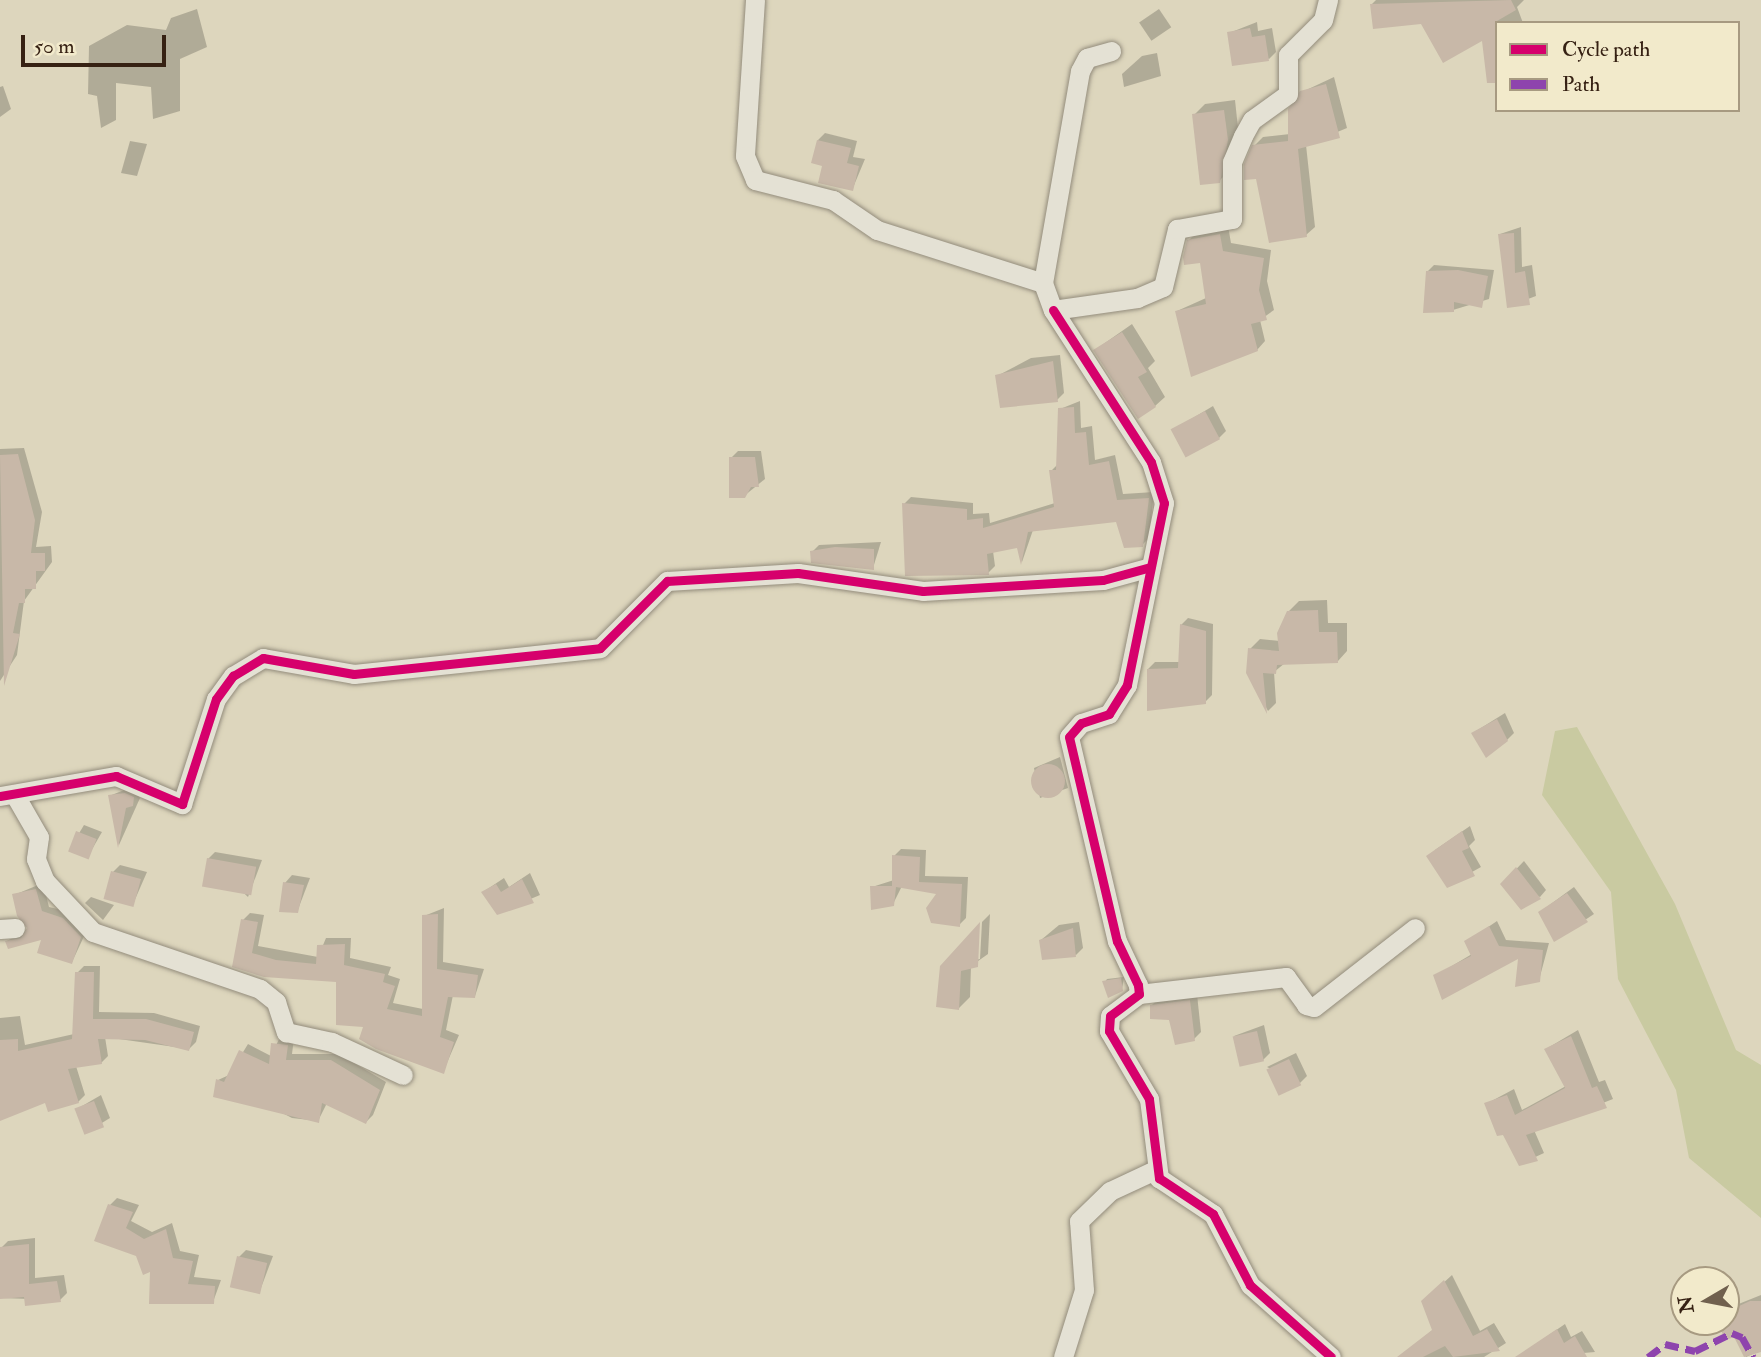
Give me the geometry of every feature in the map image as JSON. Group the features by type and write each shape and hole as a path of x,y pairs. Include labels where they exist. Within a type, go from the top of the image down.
{"street":[{"path":"755,0 746,156 755,180 833,200 877,230 1043,283"},
{"path":"1053,310 1137,298 1163,288 1178,229 1232,219 1232,162 1243,136 1252,120 1288,94 1288,54 1322,20 1328,0"},
{"path":"1111,51 1087,58 1080,71 1063,138 1043,283 1053,310 1151,462 1164,503 1147,568 1127,685 1109,714 1081,723 1069,737 1118,941 1139,994"},
{"path":"403,1075 332,1042 286,1032 276,1002 260,989 93,932 45,881 36,859 39,837 8,797 116,776 182,804 216,699 233,676 263,658 354,674 600,648 667,581 798,573 923,591 1103,580 1147,568"},
{"path":"1331,1357 1251,1285 1213,1214 1170,1189 1156,1170 1149,1099 1107,1024 1139,994 1286,977 1314,1007 1415,928"},
{"path":"1063,1357 1084,1290 1079,1221 1110,1191 1156,1170"}],"green space":[{"path":"1577,727 1675,904 1736,1050 1761,1065 1761,1218 1689,1158 1676,1090 1618,979 1611,892 1542,795 1555,731"}],"building":[{"path":"1511,0 1516,10 1495,21 1495,83 1487,83 1482,41 1443,63 1421,24 1373,29 1370,4"},
{"path":"1250,28 1252,37 1265,35 1269,61 1232,66 1227,32"},
{"path":"1326,84 1340,138 1298,149 1307,237 1269,243 1256,179 1244,180 1244,164 1252,145 1288,141 1288,109 1300,91"},
{"path":"1224,110 1228,140 1220,183 1200,185 1192,114"},
{"path":"817,140 851,148 847,163 859,166 853,191 818,183 822,166 811,163"},
{"path":"1514,233 1515,273 1525,271 1530,305 1507,308 1498,234"},
{"path":"1220,234 1223,251 1264,258 1259,290 1267,320 1251,324 1258,351 1191,377 1175,311 1206,304 1200,263 1184,265 1183,257 1187,240"},
{"path":"1458,270 1488,276 1482,308 1454,302 1454,312 1423,313 1426,271"},
{"path":"1122,332 1147,372 1138,377 1156,407 1138,419 1093,350"},
{"path":"1053,361 1058,402 1000,408 995,375"},
{"path":"1074,407 1075,433 1086,432 1089,465 1109,461 1117,500 1149,498 1143,547 1124,548 1116,522 1028,532 1021,565 1017,548 987,554 989,575 905,576 902,503 967,509 967,520 983,518 983,528 1054,507 1049,470 1056,470 1058,408"},
{"path":"1205,411 1220,439 1186,458 1171,429"},
{"path":"18,454 35,520 31,553 45,553 45,571 36,571 36,589 25,589 25,603 19,603 13,633 20,634 4,686 0,455"},
{"path":"729,457 755,457 759,487 751,487 745,498 729,498"},
{"path":"835,547 874,549 874,570 811,563 810,551"},
{"path":"1318,610 1319,632 1337,632 1338,663 1277,665 1276,674 1263,673 1267,714 1246,673 1248,648 1279,651 1277,633 1287,611"},
{"path":"1180,624 1206,631 1206,704 1147,711 1147,669 1178,668"},
{"path":"1497,719 1508,741 1486,758 1471,733"},
{"path":"1048,764 1060,769 1065,781 1060,793 1048,798 1036,793 1031,781 1036,769"},
{"path":"125,793 134,797 133,806 126,808 118,848 108,795"},
{"path":"76,831 97,839 89,859 68,852"},
{"path":"1462,831 1469,848 1462,851 1475,876 1447,888 1426,856"},
{"path":"892,855 920,857 919,882 962,884 960,927 931,923 926,908 936,894 896,887 894,906 871,910 870,886 892,886"},
{"path":"207,858 256,867 251,895 202,887"},
{"path":"1516,867 1541,899 1521,910 1500,884"},
{"path":"111,871 141,879 133,907 103,899"},
{"path":"522,879 534,903 497,915 481,892 496,884 501,892"},
{"path":"283,882 304,885 298,913 279,912"},
{"path":"36,889 42,911 63,918 81,937 72,964 37,953 41,940 8,949 5,941 21,938 27,928 17,916 12,894"},
{"path":"1567,893 1588,922 1554,942 1538,912"},
{"path":"438,914 437,969 478,975 475,998 448,997 440,1037 454,1042 444,1074 376,1049 359,1039 363,1027 336,1025 336,982 264,977 232,967 241,919 258,922 252,953 276,960 316,964 317,945 345,944 344,965 385,974 383,982 395,986 387,1009 422,1016 422,915"},
{"path":"980,922 978,967 961,971 959,1010 936,1007 940,966"},
{"path":"1489,926 1499,946 1543,950 1540,982 1515,987 1518,959 1442,1000 1433,975 1471,956 1464,941"},
{"path":"1073,928 1076,957 1042,960 1039,940"},
{"path":"75,972 94,972 93,1019 146,1019 194,1032 189,1051 145,1040 98,1039 102,1064 68,1069 79,1103 48,1112 45,1103 0,1121 0,1040 18,1039 18,1051 72,1039"},
{"path":"1121,978 1123,991 1108,998 1102,981"},
{"path":"1190,1000 1195,1041 1175,1045 1169,1020 1150,1019 1150,1005"},
{"path":"1257,1031 1264,1061 1240,1067 1233,1037"},
{"path":"1571,1036 1592,1088 1597,1086 1607,1108 1526,1135 1538,1161 1519,1166 1503,1135 1497,1136 1484,1103 1507,1095 1515,1115 1565,1088 1544,1049"},
{"path":"271,1043 288,1045 286,1060 331,1060 380,1090 366,1124 322,1103 319,1123 213,1097 216,1079 224,1082 239,1050 269,1064"},
{"path":"1289,1059 1301,1085 1279,1096 1266,1070"},
{"path":"94,1101 104,1127 84,1135 74,1109"},
{"path":"108,1204 133,1212 126,1228 144,1239 166,1229 173,1258 193,1261 188,1284 215,1286 214,1304 149,1304 150,1272 143,1275 136,1256 94,1241"},
{"path":"29,1244 29,1284 57,1281 61,1302 25,1306 24,1297 0,1299 0,1247"},
{"path":"237,1256 267,1263 260,1294 230,1287"},
{"path":"1444,1280 1473,1336 1487,1329 1500,1351 1453,1357 1445,1346 1423,1357 1397,1357 1432,1330 1421,1301"},
{"path":"1750,1301 1761,1301 1761,1352 1744,1357 1734,1337 1726,1340 1724,1336 1740,1336 1740,1306"},
{"path":"1557,1329 1564,1343 1575,1336 1587,1357 1515,1357"}],"marked path":[{"path":"1648,1357 1665,1344 1695,1351 1732,1333 1742,1337 1753,1357"}],"cycle path":[{"path":"1053,310 1151,462 1164,503 1127,685 1109,714 1081,723 1069,737 1117,941 1138,985 1139,994 1110,1016 1109,1031 1149,1099 1159,1178 1213,1214 1250,1285 1331,1357"},
{"path":"0,796 116,776 182,804 216,699 233,676 263,658 354,674 600,648 667,581 798,573 923,591 1103,580 1147,568"}]}
